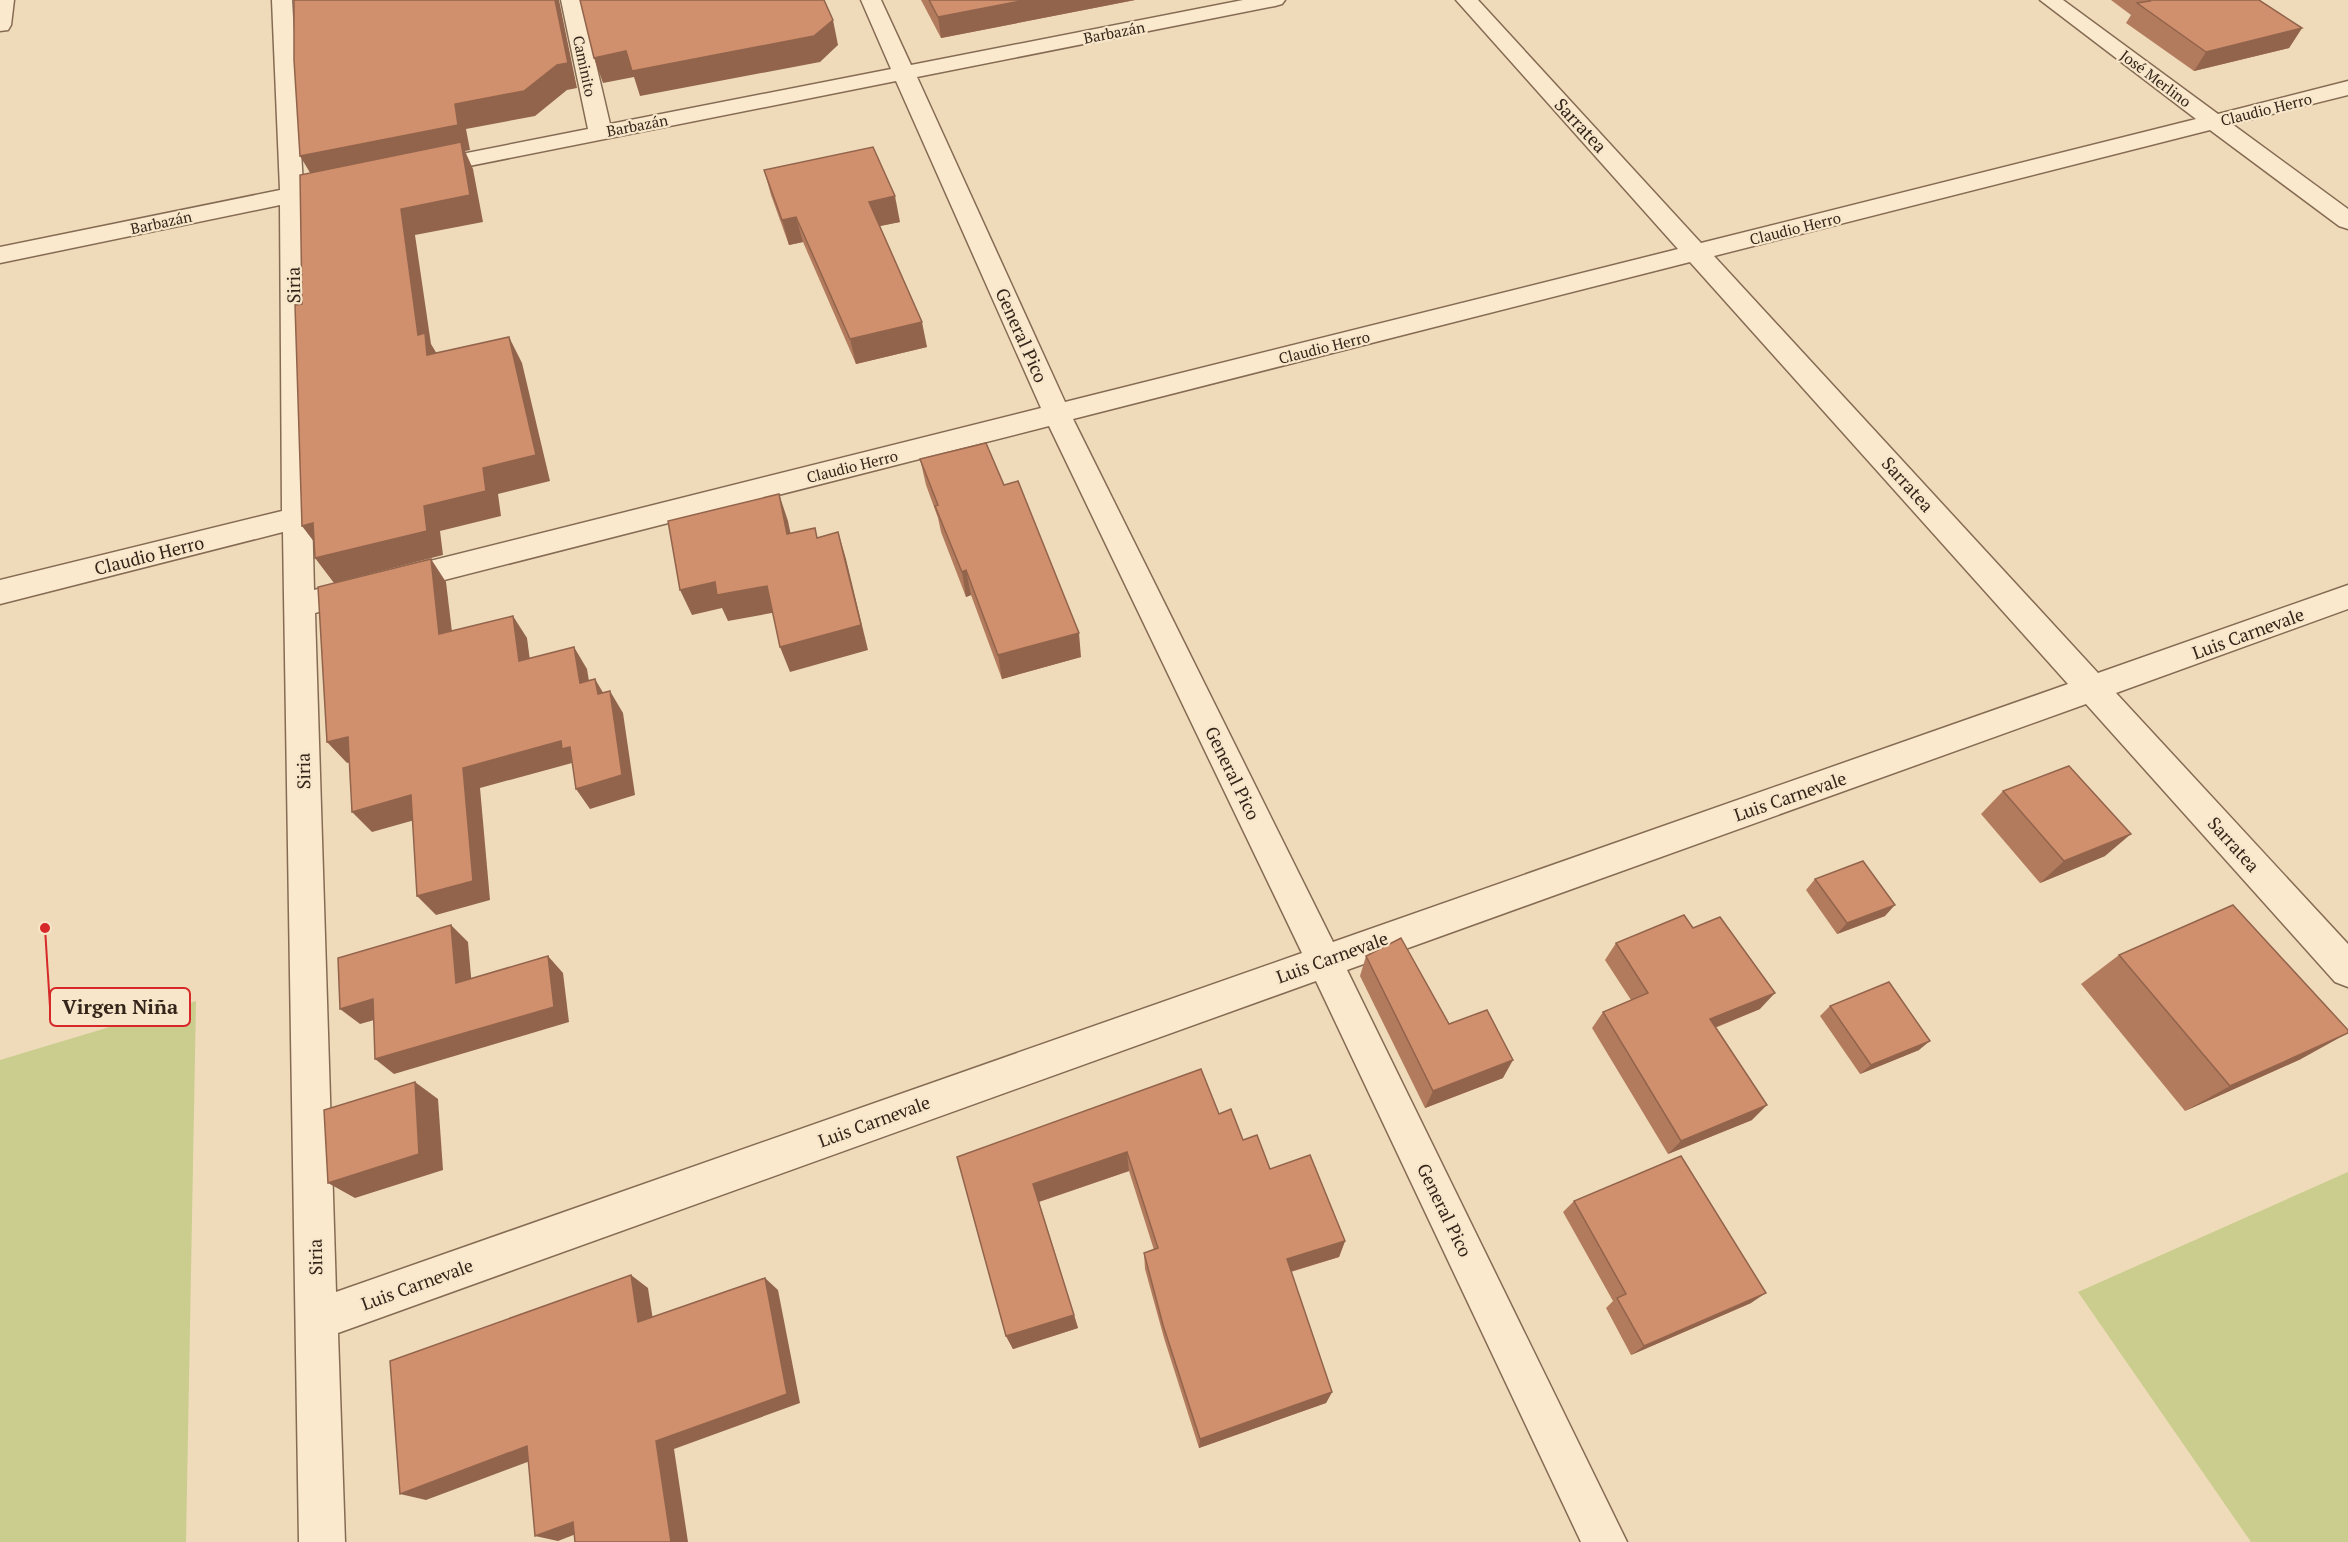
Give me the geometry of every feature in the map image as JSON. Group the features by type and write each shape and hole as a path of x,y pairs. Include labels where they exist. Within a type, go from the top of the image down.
{"street":[{"path":"0,25 4,0"},
{"name":"Siria","path":"282,0 292,195 297,518 322,1542"},
{"name":"Caminito","path":"571,0 600,133"},
{"name":"General Pico","path":"871,0 906,73 1057,414 1324,960 1604,1542"},
{"name":"Barbazán","path":"406,172 1275,0"},
{"name":"Sarratea","path":"1466,0 1698,252 2348,970"},
{"name":"José Merlino","path":"2050,0 2348,221"},
{"name":"Claudio Herro","path":"299,605 2348,88"},
{"name":"Barbazán","path":"0,255 326,188"},
{"name":"Claudio Herro","path":"0,592 297,518"},
{"name":"Luis Carnevale","path":"317,1320 2348,597"}],"green space":[{"path":"196,1001 186,1542 0,1542 0,1060"},
{"path":"2348,1172 2348,1542 2251,1542 2078,1292"}],"building":[{"path":"294,0 555,0 568,63 557,65 524,91 455,104 458,125 300,156 294,60"},
{"path":"580,0 824,0 833,20 814,36 632,71 626,51 594,58"},
{"path":"929,0 1026,0 938,17"},
{"path":"2149,0 2259,0 2302,28 2206,52 2137,3"},
{"path":"461,142 470,195 401,209 418,335 425,333 427,355 509,337 536,455 483,468 486,491 424,506 427,531 315,558 313,523 302,526 295,305 302,304 300,175"},
{"path":"873,147 895,196 869,202 922,322 850,339 796,217 782,220 764,170"},
{"path":"986,443 1004,485 1018,481 1079,633 998,655 966,570 962,572 935,506 938,505 920,459"},
{"path":"779,494 787,534 815,528 817,538 838,532 861,625 780,647 767,586 717,595 715,582 680,590 668,521"},
{"path":"431,559 439,634 513,616 519,661 574,647 580,683 595,679 598,694 610,691 622,775 576,789 570,747 562,749 561,741 463,768 473,881 417,896 411,795 352,812 348,737 327,742 318,587"},
{"path":"2069,766 2131,834 2064,861 2003,791"},
{"path":"1863,861 1895,905 1847,923 1815,879"},
{"path":"2233,905 2348,1030 2348,1033 2230,1086 2119,955"},
{"path":"1684,915 1693,928 1720,917 1775,993 1710,1019 1767,1105 1681,1141 1603,1012 1648,993 1616,943"},
{"path":"451,925 456,983 548,956 554,1007 375,1059 373,999 340,1009 338,958"},
{"path":"1401,938 1449,1024 1487,1010 1513,1060 1433,1091 1366,956"},
{"path":"1889,982 1930,1041 1871,1065 1830,1006"},
{"path":"1201,1069 1219,1114 1231,1109 1243,1140 1257,1135 1270,1169 1310,1155 1345,1241 1287,1259 1332,1392 1200,1439 1163,1325 1144,1253 1158,1248 1127,1152 1033,1184 1074,1315 1006,1336 957,1157"},
{"path":"415,1082 419,1154 328,1183 324,1110"},
{"path":"1681,1156 1766,1293 1644,1346 1617,1298 1626,1294 1574,1201"},
{"path":"631,1275 638,1322 765,1278 787,1394 656,1441 671,1542 575,1542 573,1522 535,1536 527,1446 400,1494 390,1361"}],"place":[{"name":"Virgen Niña","path":"45,928"}]}
